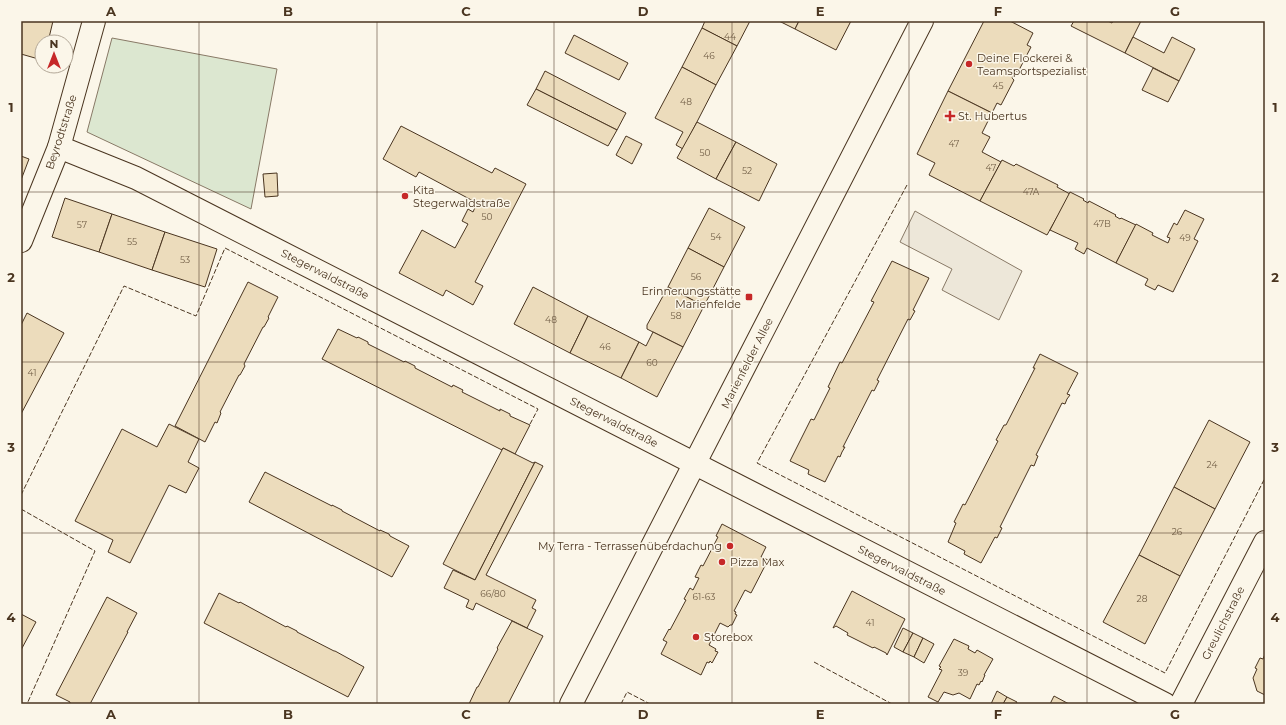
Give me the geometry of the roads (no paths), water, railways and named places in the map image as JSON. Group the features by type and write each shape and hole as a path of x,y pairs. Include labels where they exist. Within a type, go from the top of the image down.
{"street":[{"name":"Beyrodtstraße","path":"21,241 59,146 94,21"},
{"name":"Marienfelder Allee","path":"571,704 922,21"},
{"name":"Stegerwaldstraße","path":"59,146 136,178 1165,704"},
{"name":"Greulichstraße","path":"1181,704 1265,542"}],"place":[{"name":"Deine Flockerei & Teamsportspezialist","path":"969,64"},
{"name":"St. Hubertus","path":"950,116"},
{"name":"Kita Stegerwaldstraße","path":"405,196"},
{"name":"Erinnerungsstätte Marienfelde","path":"749,297"},
{"name":"My Terra - Terrassenüberdachung","path":"730,546"},
{"name":"Pizza Max","path":"722,562"},
{"name":"Storebox","path":"696,637"}]}
